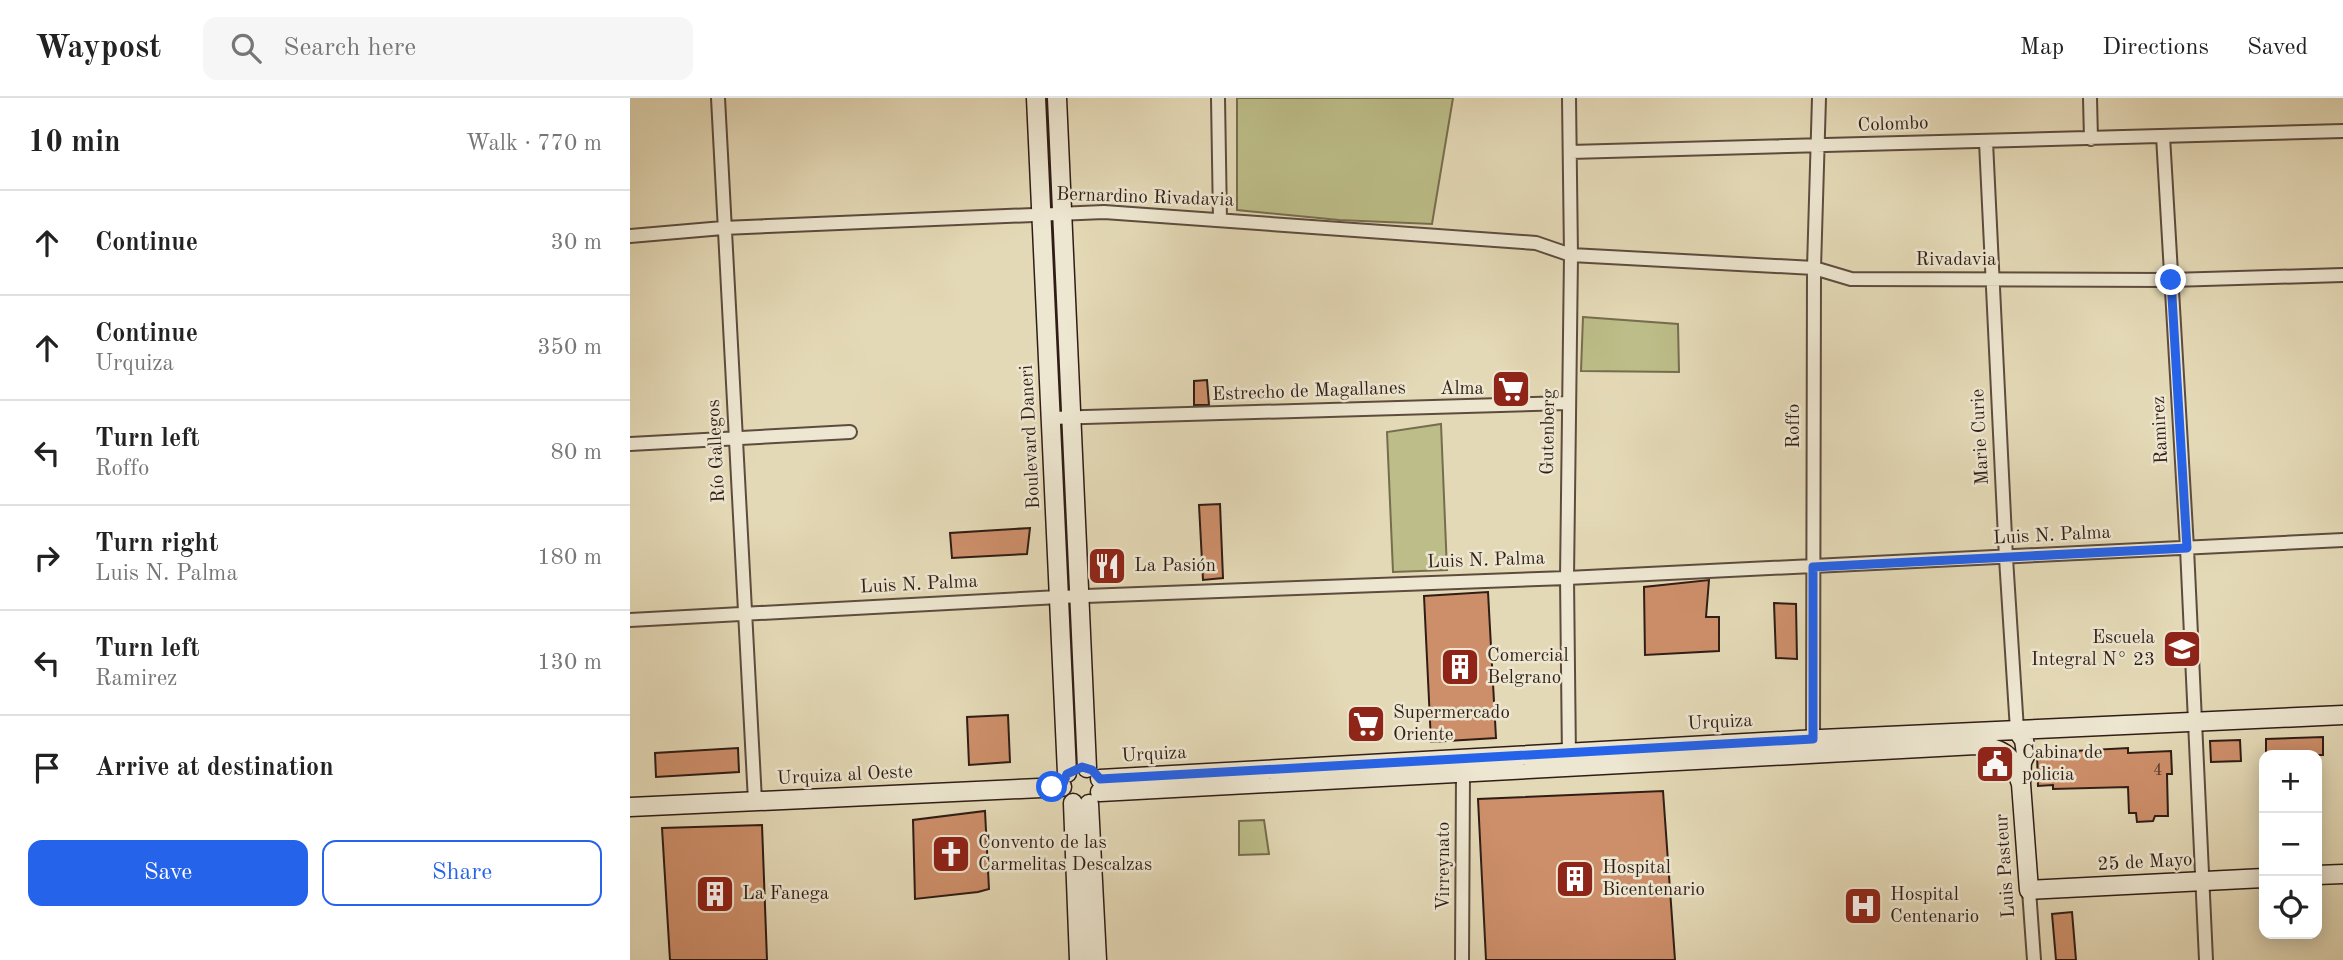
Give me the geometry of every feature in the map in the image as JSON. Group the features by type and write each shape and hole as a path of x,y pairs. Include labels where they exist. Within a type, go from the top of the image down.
{"main road":[{"name":"Boulevard Daneri","path":"1036,98 1065,780"},
{"path":"1057,98 1097,960"},
{"path":"1063,684 1083,684"},
{"name":"Urquiza","path":"1090,789 1813,747 2017,730 2343,715"},
{"name":"Luis Pasteur","path":"2017,730 2024,740 2026,754 2022,762 2021,784 2029,890"},
{"name":"Urquiza","path":"1813,747 1976,745 1997,748 2013,761 2021,784"},
{"name":"Urquiza","path":"1090,789 1463,773 1569,760"},
{"name":"Urquiza al Oeste","path":"630,807 1065,780 1076,768 1090,789"},
{"path":"1065,780 1065,796 1090,789"},
{"path":"1079,960 1090,789"},
{"path":"2322,875 2343,874"},
{"name":"25 de Mayo","path":"2029,890 2259,878"}],"street":[{"name":"Río Gallegos","path":"718,98 755,801"},
{"path":"1218,98 1220,220"},
{"name":"Gutenberg","path":"1569,98 1569,760"},
{"name":"Roffo","path":"1813,747 1814,268 1819,98"},
{"path":"2090,98 2091,139"},
{"name":"Colombo","path":"1570,152 2343,131"},
{"name":"Ramirez","path":"2163,136 2187,548 2206,960"},
{"name":"Marie Curie","path":"1986,142 2017,730"},
{"name":"Bernardino Rivadavia","path":"630,236 723,228 1104,212 1536,243 1571,255"},
{"name":"Rivadavia","path":"1571,255 1814,268 1851,279 2171,280 2343,275"},
{"name":"Estrecho de Magallanes","path":"1051,418 1568,403"},
{"path":"630,444 850,432"},
{"name":"Luis N. Palma","path":"630,620 1059,597 1567,578 2343,540"},
{"name":"Virreynato","path":"1462,960 1463,773"},
{"name":"Luis Pasteur","path":"2029,890 2034,960"}],"green space":[{"path":"1237,98 1453,98 1432,224 1339,220 1237,210"},
{"path":"1583,317 1678,324 1679,372 1581,371"},
{"path":"1441,424 1447,570 1393,572 1387,432"},
{"path":"1264,820 1269,854 1239,855 1239,821"}],"building":[{"path":"1207,380 1209,405 1194,405 1194,381"},
{"path":"1220,504 1223,578 1203,580 1199,505"},
{"path":"1030,528 1027,554 952,558 950,533"},
{"path":"1709,580 1706,617 1719,617 1719,651 1645,655 1644,587"},
{"name":"Comercial Belgrano","path":"1488,592 1496,738 1431,742 1424,596"},
{"path":"1774,603 1796,604 1797,659 1776,658"},
{"path":"1008,715 1010,762 969,765 967,717"},
{"path":"2323,737 2323,755 2322,750 2266,750 2266,739"},
{"path":"2240,740 2241,761 2211,762 2210,741"},
{"path":"738,748 739,772 656,777 655,753"},
{"path":"2128,748 2128,753 2171,751 2172,774 2167,774 2168,816 2155,816 2153,821 2137,822 2136,813 2129,813 2128,787 2053,789 2053,785 2038,786 2037,753"},
{"name":"Hospital Bicentenario","path":"1663,791 1675,960 1486,960 1478,799"},
{"name":"Convento de las Carmelitas Descalzas","path":"985,811 989,889 915,899 913,820"},
{"name":"La Fanega","path":"762,825 767,960 670,960 662,828"},
{"path":"2072,912 2076,960 2056,960 2052,914"}],"place":[{"name":"Alma","path":"1511,389"},
{"name":"La Pasión","path":"1107,566"},
{"name":"Escuela Integral N° 23","path":"2182,649"},
{"name":"Comercial Belgrano","path":"1460,667"},
{"name":"Supermercado Oriente","path":"1366,724"},
{"name":"Cabina de policia","path":"1995,764"},
{"name":"Convento de las Carmelitas Descalzas","path":"951,854"},
{"name":"Hospital Bicentenario","path":"1575,879"},
{"name":"La Fanega","path":"715,894"},
{"name":"Hospital Centenario","path":"1863,906"}],"route":[{"path":"1052,787 1062,786 1071,770 1082,767 1092,770 1100,779 1813,739 1813,567 2187,548 2171,280"}]}
